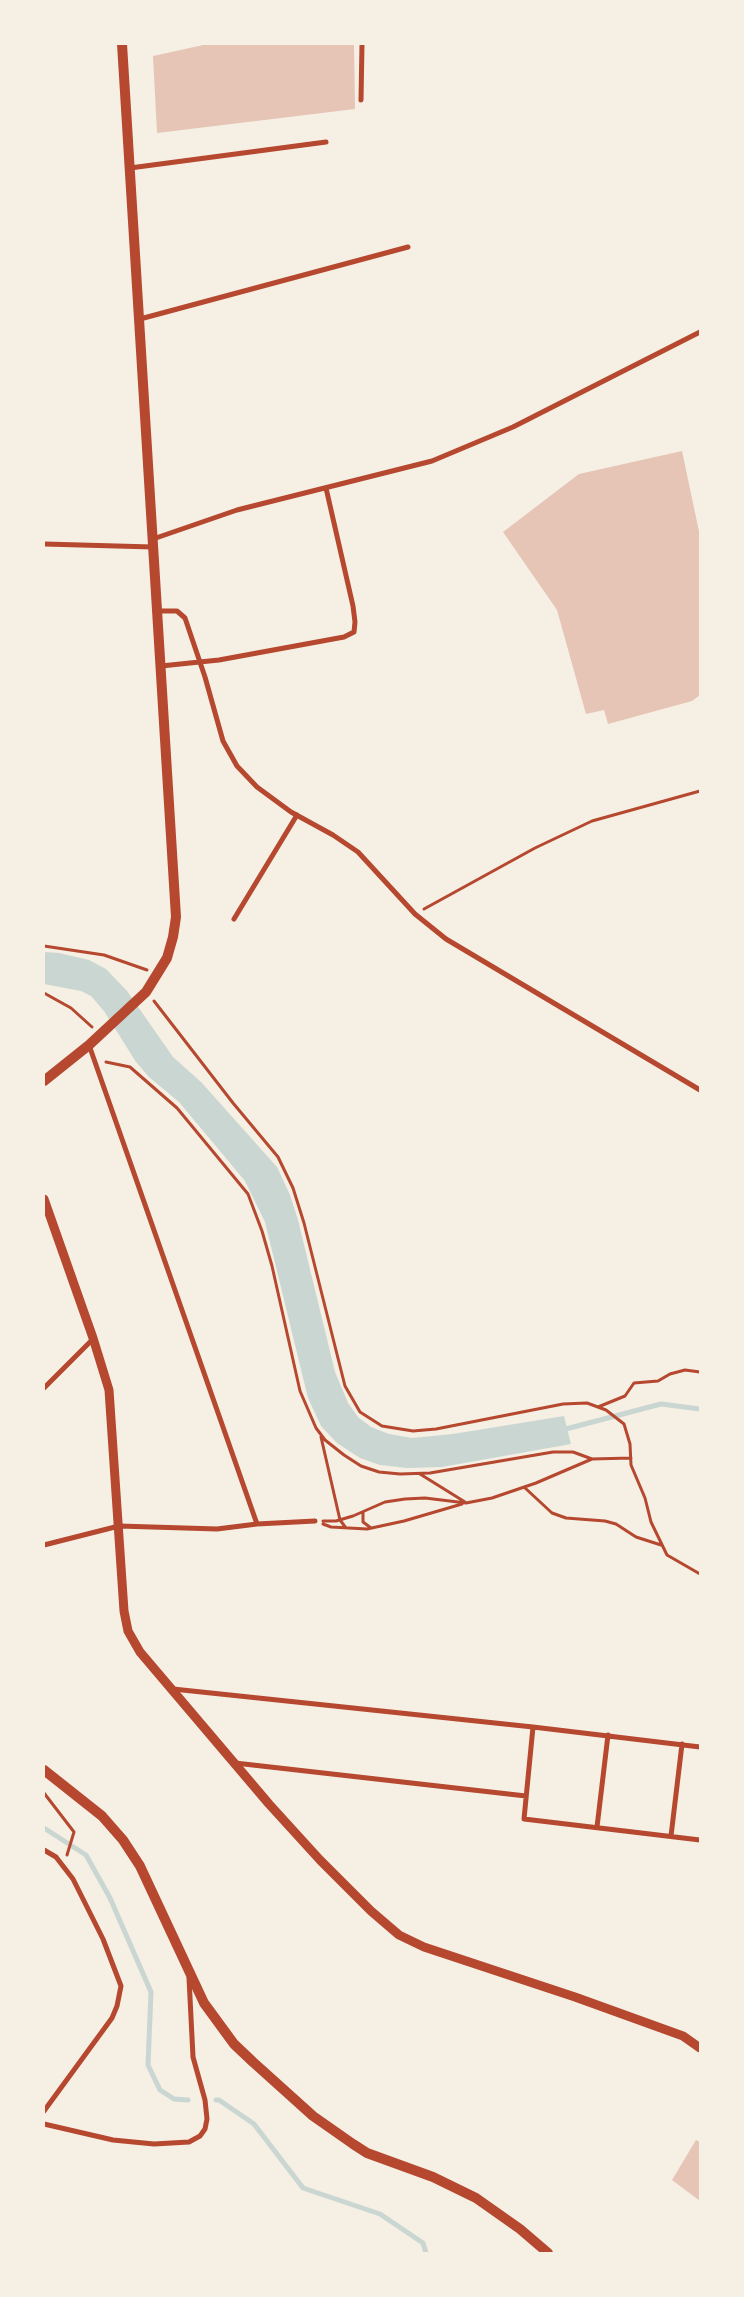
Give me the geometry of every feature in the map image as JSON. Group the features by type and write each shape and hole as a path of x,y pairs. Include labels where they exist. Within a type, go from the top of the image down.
{"main road":[{"path":"44,1081 89,1045 146,992 167,958 173,937 176,902 159,666 140,319 122,44"},
{"path":"44,1770 102,1816 123,1840 140,1866 204,2003 234,2044 313,2116 368,2152 433,2177 476,2198 520,2229 548,2253"}],"street":[{"path":"361,100 362,44"},
{"path":"130,168 326,142"},
{"path":"140,319 408,247"},
{"path":"44,544 152,543 236,510 432,460 513,427 700,332"},
{"path":"159,666 200,662 344,637 354,632 353,606 326,488"},
{"path":"156,611 180,612 191,632 223,741 237,766 257,787 297,815 333,835 358,852 415,914 446,939 700,1090"},
{"path":"234,919 297,815"},
{"path":"89,1045 257,1524"},
{"path":"44,1199 93,1338 104,1372 112,1409 124,1611 128,1631 140,1652 320,1860 370,1911 399,1935 424,1947 575,1997 683,2036 700,2048"},
{"path":"44,1388 93,1338"},
{"path":"44,1545 120,1526 217,1529 315,1520"},
{"path":"174,1689 533,1727 700,1747"},
{"path":"533,1727 524,1820 700,1840"},
{"path":"596,1827 608,1736"},
{"path":"671,1836 682,1744"},
{"path":"235,1763 526,1796"},
{"path":"44,1850 56,1857 64,1865 104,1939 121,1986 117,2006 112,2018 44,2110"},
{"path":"44,2124 113,2140 154,2144 189,2142 200,2136 205,2129 207,2119 205,2100 193,2056 189,1970"}],"path":[{"path":"415,914 535,848 592,821 700,791"},
{"path":"44,946 114,957 158,975"},
{"path":"146,992 278,1157 293,1188 304,1223 345,1386 360,1412 382,1426 413,1431 436,1430 564,1404 587,1403 606,1410 624,1424 630,1444 631,1465 644,1498 650,1522 667,1555 700,1574"},
{"path":"44,993 71,1008 100,1035"},
{"path":"95,1061 112,1062 130,1067 177,1108 248,1194 262,1231 272,1266 300,1391 320,1434 344,1455 361,1466 378,1472 400,1474 419,1474 553,1452 573,1452 592,1459"},
{"path":"598,1407 625,1396 634,1383 658,1380 685,1370 700,1372"},
{"path":"320,1434 340,1520 346,1528"},
{"path":"315,1520 331,1527 371,1528 492,1498 524,1488 592,1459 631,1458"},
{"path":"419,1474 466,1503"},
{"path":"524,1488 552,1513 566,1518 604,1521 616,1524 636,1538 662,1546"},
{"path":"315,1520 340,1520 385,1502 405,1499 425,1498 466,1503"},
{"path":"363,1511 362,1522 371,1528"},
{"path":"44,1793 72,1828 74,1836 64,1865"}],"shaded area":[{"path":"44,952 59,953 89,960 106,969 127,991 173,1057 201,1082 277,1167 290,1195 298,1220 335,1372 348,1403 358,1417 371,1427 389,1434 412,1438 453,1434 564,1416 571,1444 442,1467 407,1468 380,1465 360,1458 337,1443 321,1426 308,1398 265,1222 245,1181 179,1102 149,1077 136,1062 104,1011 91,996 81,991 44,984"}],"building":[{"path":"208,44 354,44 355,109 157,133 153,56"},
{"path":"682,451 700,536 700,695 692,701 608,724 604,710 586,714 557,610 503,532 579,474"},
{"path":"696,2140 700,2142 700,2201 672,2180"}],"waterway":[{"path":"562,1430 661,1404 700,1409"},
{"path":"44,1828 86,1855 110,1898 151,1992 148,2065 160,2090 174,2099 188,2100"},
{"path":"216,2100 219,2100 254,2124 303,2188 380,2214 423,2243 426,2253"}]}
